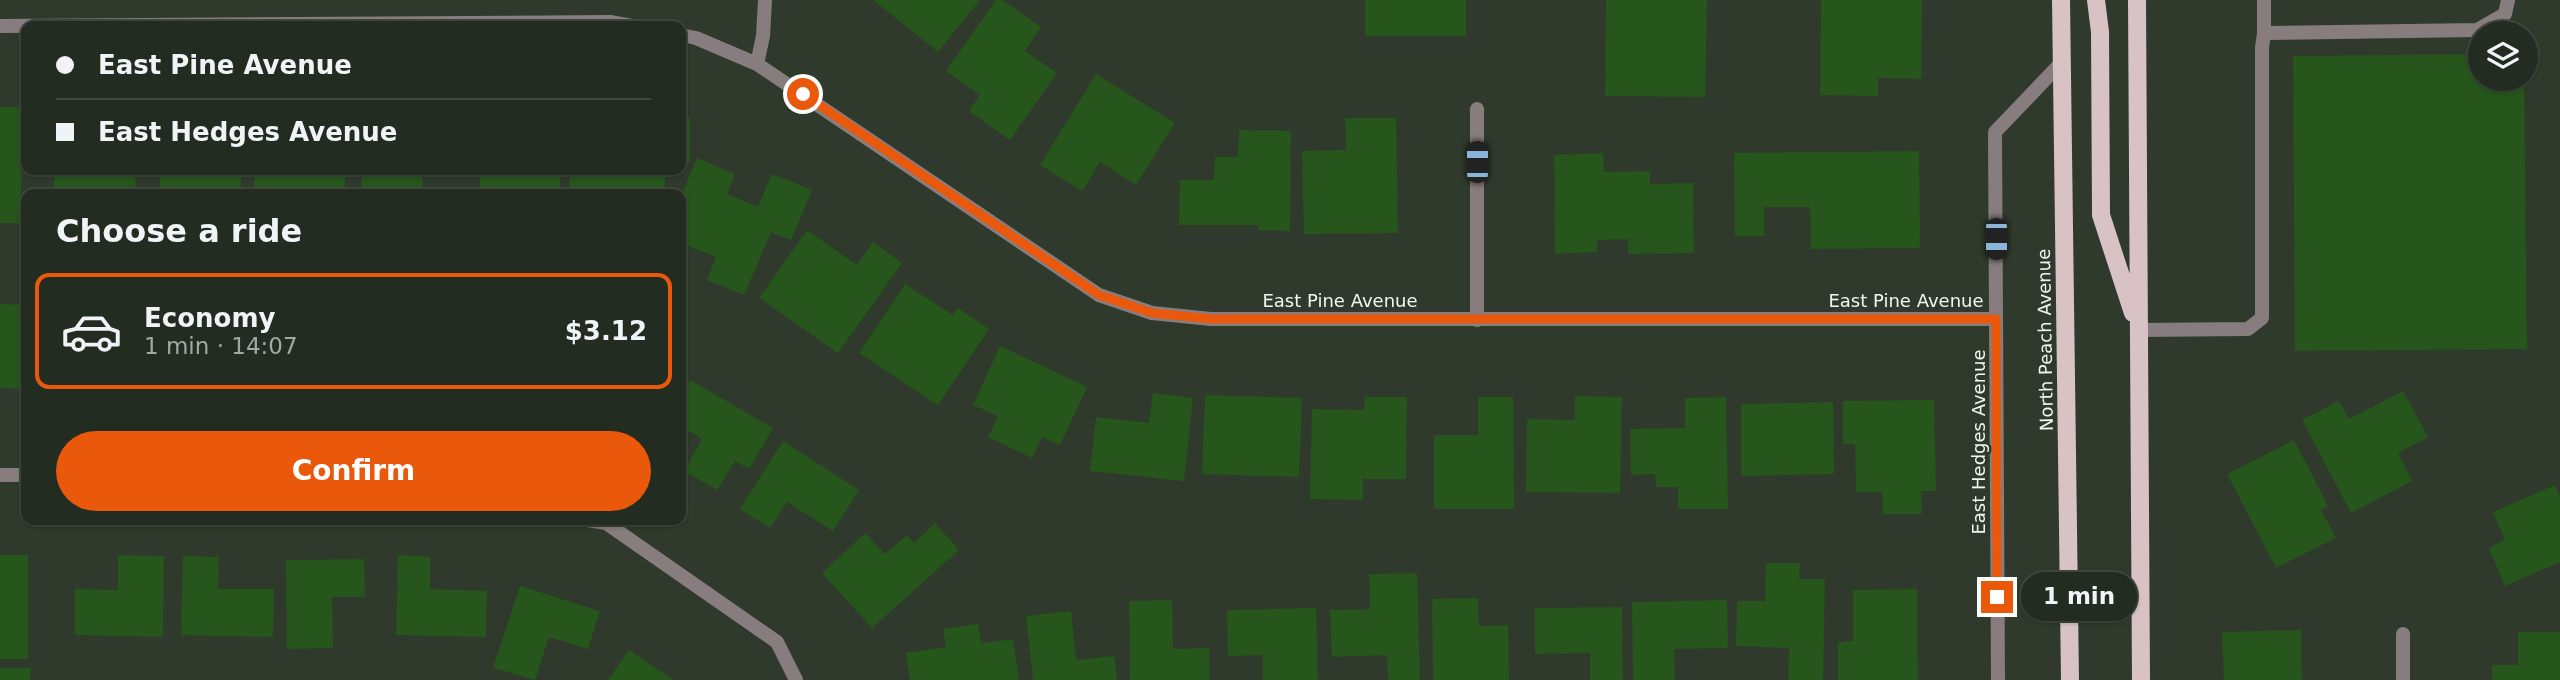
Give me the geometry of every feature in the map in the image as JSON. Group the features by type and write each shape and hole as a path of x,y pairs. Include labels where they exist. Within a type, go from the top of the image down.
{"main road":[{"name":"North Peach Avenue","path":"2061,0 2070,680"},
{"path":"2096,0 2100,32 2101,215 2138,330"},
{"path":"2137,0 2141,680"}],"street":[{"path":"757,64 763,36 765,0"},
{"path":"2138,330 2248,328 2262,318 2264,0"},
{"path":"2264,33 2477,30 2505,14 2508,0"},
{"path":"0,26 21,26"},
{"name":"East Pine Avenue","path":"686,36 757,64 1099,295 1152,313 1211,319 1996,319"},
{"name":"East Hedges Avenue","path":"1998,680 1995,132 2062,62"},
{"path":"1477,109 1477,320"},
{"path":"0,475 21,475"},
{"path":"610,525 777,642 796,680"},
{"path":"2403,634 2403,680"}],"building":[{"path":"873,0 980,0 938,52"},
{"path":"996,0 1002,0 1041,27 1025,51 1057,73 1010,140 969,111 980,95 946,71"},
{"path":"1365,0 1466,0 1466,36 1365,36"},
{"path":"1606,0 1707,0 1705,97 1605,96"},
{"path":"1821,0 1922,0 1921,79 1878,78 1878,96 1820,95"},
{"path":"2468,54 2468,91 2524,91 2527,349 2295,351 2293,56"},
{"path":"1096,74 1175,123 1136,185 1100,162 1082,191 1040,165"},
{"path":"0,107 21,107 20,223 0,223"},
{"path":"686,117 690,117 690,162 686,162"},
{"path":"1345,118 1396,118 1398,233 1304,234 1302,151 1346,150"},
{"path":"1239,130 1291,131 1290,231 1258,230 1258,225 1179,225 1180,180 1214,180 1215,157 1238,157"},
{"path":"1919,151 1920,248 1811,249 1810,207 1764,207 1764,236 1735,236 1734,153"},
{"path":"1603,153 1604,172 1650,171 1650,184 1693,183 1694,253 1628,254 1628,239 1597,240 1597,252 1555,254 1554,155"},
{"path":"697,158 735,174 727,194 758,207 772,174 812,190 791,240 771,232 744,295 707,280 716,257 686,245 684,189"},
{"path":"54,175 135,175 136,189 54,189"},
{"path":"160,175 241,175 241,189 160,189"},
{"path":"254,175 345,175 345,189 254,189"},
{"path":"362,175 422,175 422,189 362,189"},
{"path":"480,175 560,175 560,189 480,189"},
{"path":"570,175 665,175 665,189 570,189"},
{"path":"807,230 857,265 873,242 902,263 838,353 759,298"},
{"path":"905,284 953,315 958,308 989,329 938,405 859,353"},
{"path":"0,304 21,305 21,389 0,388"},
{"path":"1000,346 1087,387 1060,445 1042,437 1032,458 988,437 998,416 973,405"},
{"path":"690,380 773,428 749,469 735,461 717,490 686,472 702,439 686,429 686,387"},
{"path":"2403,391 2428,437 2398,453 2412,481 2351,513 2302,420 2339,401 2349,419"},
{"path":"1153,393 1193,398 1184,481 1090,471 1096,417 1149,423"},
{"path":"1205,395 1302,398 1299,477 1202,474"},
{"path":"1575,396 1622,397 1620,493 1526,492 1527,419 1575,420"},
{"path":"1365,397 1407,397 1406,479 1363,479 1363,500 1310,499 1312,409 1364,410"},
{"path":"1478,397 1513,397 1514,509 1434,509 1434,435 1478,435"},
{"path":"1726,397 1728,509 1678,509 1678,487 1656,487 1655,474 1631,475 1630,429 1685,428 1685,398"},
{"path":"1934,400 1936,491 1921,491 1922,514 1883,514 1882,492 1856,492 1855,444 1843,444 1843,401"},
{"path":"1833,402 1834,474 1741,476 1741,404"},
{"path":"2294,440 2328,506 2321,510 2336,538 2276,568 2227,474"},
{"path":"783,441 859,490 833,531 787,502 770,528 740,509"},
{"path":"2555,485 2560,496 2560,562 2505,586 2489,548 2505,540 2493,512"},
{"path":"935,523 959,550 872,628 822,573 865,533 885,554 907,535 914,543"},
{"path":"0,555 28,555 28,659 0,659"},
{"path":"118,555 164,556 163,637 75,635 75,589 118,590"},
{"path":"398,555 430,557 430,589 487,591 486,637 396,635"},
{"path":"183,556 219,557 218,589 274,589 273,637 181,635"},
{"path":"364,559 365,597 332,597 333,648 287,649 286,560"},
{"path":"1766,563 1800,563 1799,579 1825,579 1823,680 1788,680 1789,648 1736,646 1737,601 1765,601"},
{"path":"1417,573 1420,680 1388,680 1387,655 1332,657 1330,610 1370,609 1369,574"},
{"path":"520,586 600,611 588,649 549,637 535,680 493,668"},
{"path":"1917,589 1918,680 1838,680 1838,642 1853,641 1853,590"},
{"path":"1478,598 1479,626 1508,625 1509,680 1433,680 1432,599"},
{"path":"1172,600 1173,649 1209,648 1209,680 1130,680 1129,601"},
{"path":"1727,600 1728,648 1674,649 1675,680 1633,680 1632,602"},
{"path":"1622,607 1623,680 1590,680 1590,653 1535,654 1535,608"},
{"path":"1316,608 1318,680 1263,680 1263,655 1228,656 1227,610"},
{"path":"1071,611 1076,660 1114,656 1117,680 1033,680 1026,616"},
{"path":"978,624 981,643 1013,639 1019,680 910,680 906,653 946,647 943,629"},
{"path":"2301,630 2302,680 2224,680 2222,632"},
{"path":"2518,632 2560,632 2560,680 2492,680 2492,665 2518,665"},
{"path":"629,650 673,680 608,680"},
{"path":"0,668 31,668 30,680 0,680"}],"route":[{"path":"803,94 1099,295 1152,313 1211,319 1996,319 1997,597"}]}
